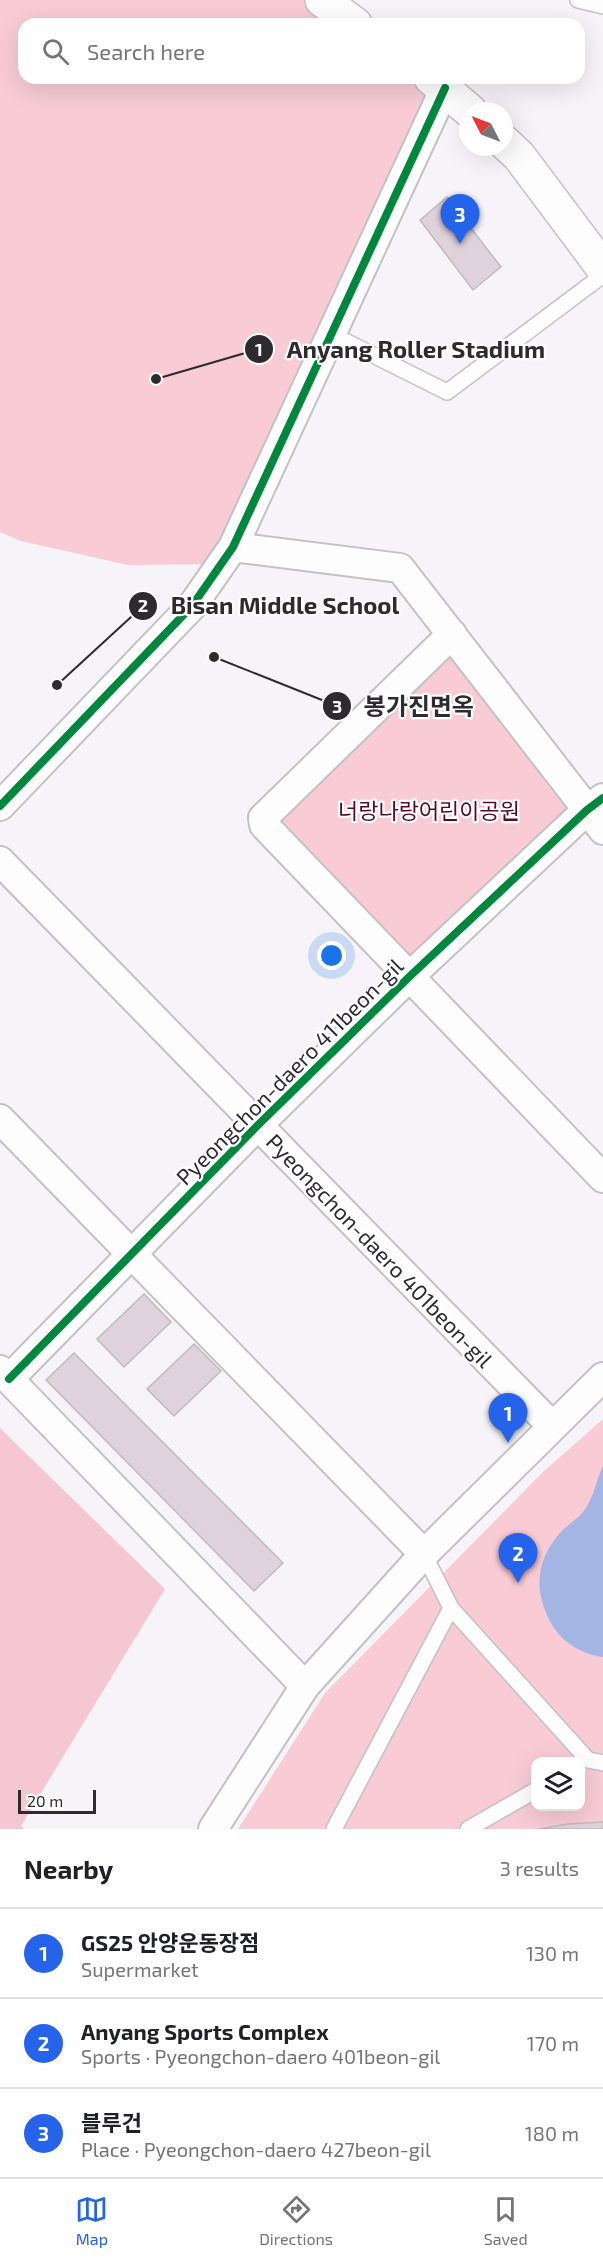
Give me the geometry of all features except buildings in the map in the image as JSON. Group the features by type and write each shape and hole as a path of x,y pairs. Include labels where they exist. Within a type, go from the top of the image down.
{"street":[{"path":"322,0 347,18"},
{"path":"0,806 192,606 233,547 332,334 438,84"},
{"path":"439,84 460,102"},
{"path":"513,150 603,268"},
{"name":"Pyeongchon-daero 411beon-gil","path":"4,1374 132,1254 258,1125 409,977 598,813 400,568 233,547"},
{"name":"Pyeongchon-daero 411beon-gil","path":"409,977 264,825 262,818 452,634"},
{"name":"Pyeongchon-daero 411beon-gil","path":"0,861 258,1125"},
{"path":"409,977 603,1178"},
{"path":"0,1119 424,1554"},
{"name":"Pyeongchon-daero 401beon-gil","path":"258,1125 552,1426"},
{"path":"4,1374 305,1686"},
{"path":"213,1829 305,1686 424,1554 603,1377"}],"lane":[{"path":"578,0 603,6"},
{"path":"332,334 447,392 603,275"},
{"path":"424,1554 451,1608 590,1762"},
{"path":"334,1829 451,1608"},
{"path":"468,1829 531,1793"}],"green space":[{"path":"0,0 322,0 347,18 18,18 18,84 439,84 445,88 228,564 128,565 21,541 0,532"},
{"name":"너랑나랑어린이공원","path":"450,648 577,808 409,968 273,822"},
{"path":"603,1419 603,1829 238,1829 325,1693 543,1472"}],"shaded area":[{"path":"0,1428 165,1589 21,1826 24,1829 0,1829"}],"water":[{"path":"603,1466 603,1657 580,1650 567,1642 555,1630 545,1611 540,1577 541,1566 551,1545 586,1507"}],"cycle path":[{"path":"0,806 192,606 233,547 445,88"},
{"path":"9,1379 258,1125 409,977 587,810 603,798"}],"place":[{"name":"블루건","path":"460,244"},
{"name":"Anyang Roller Stadium","path":"156,379"},
{"name":"봉가진면옥","path":"214,657"},
{"name":"Bisan Middle School","path":"57,685"},
{"name":"GS25 안양운동장점","path":"508,1443"},
{"name":"Anyang Sports Complex","path":"518,1583"}]}
